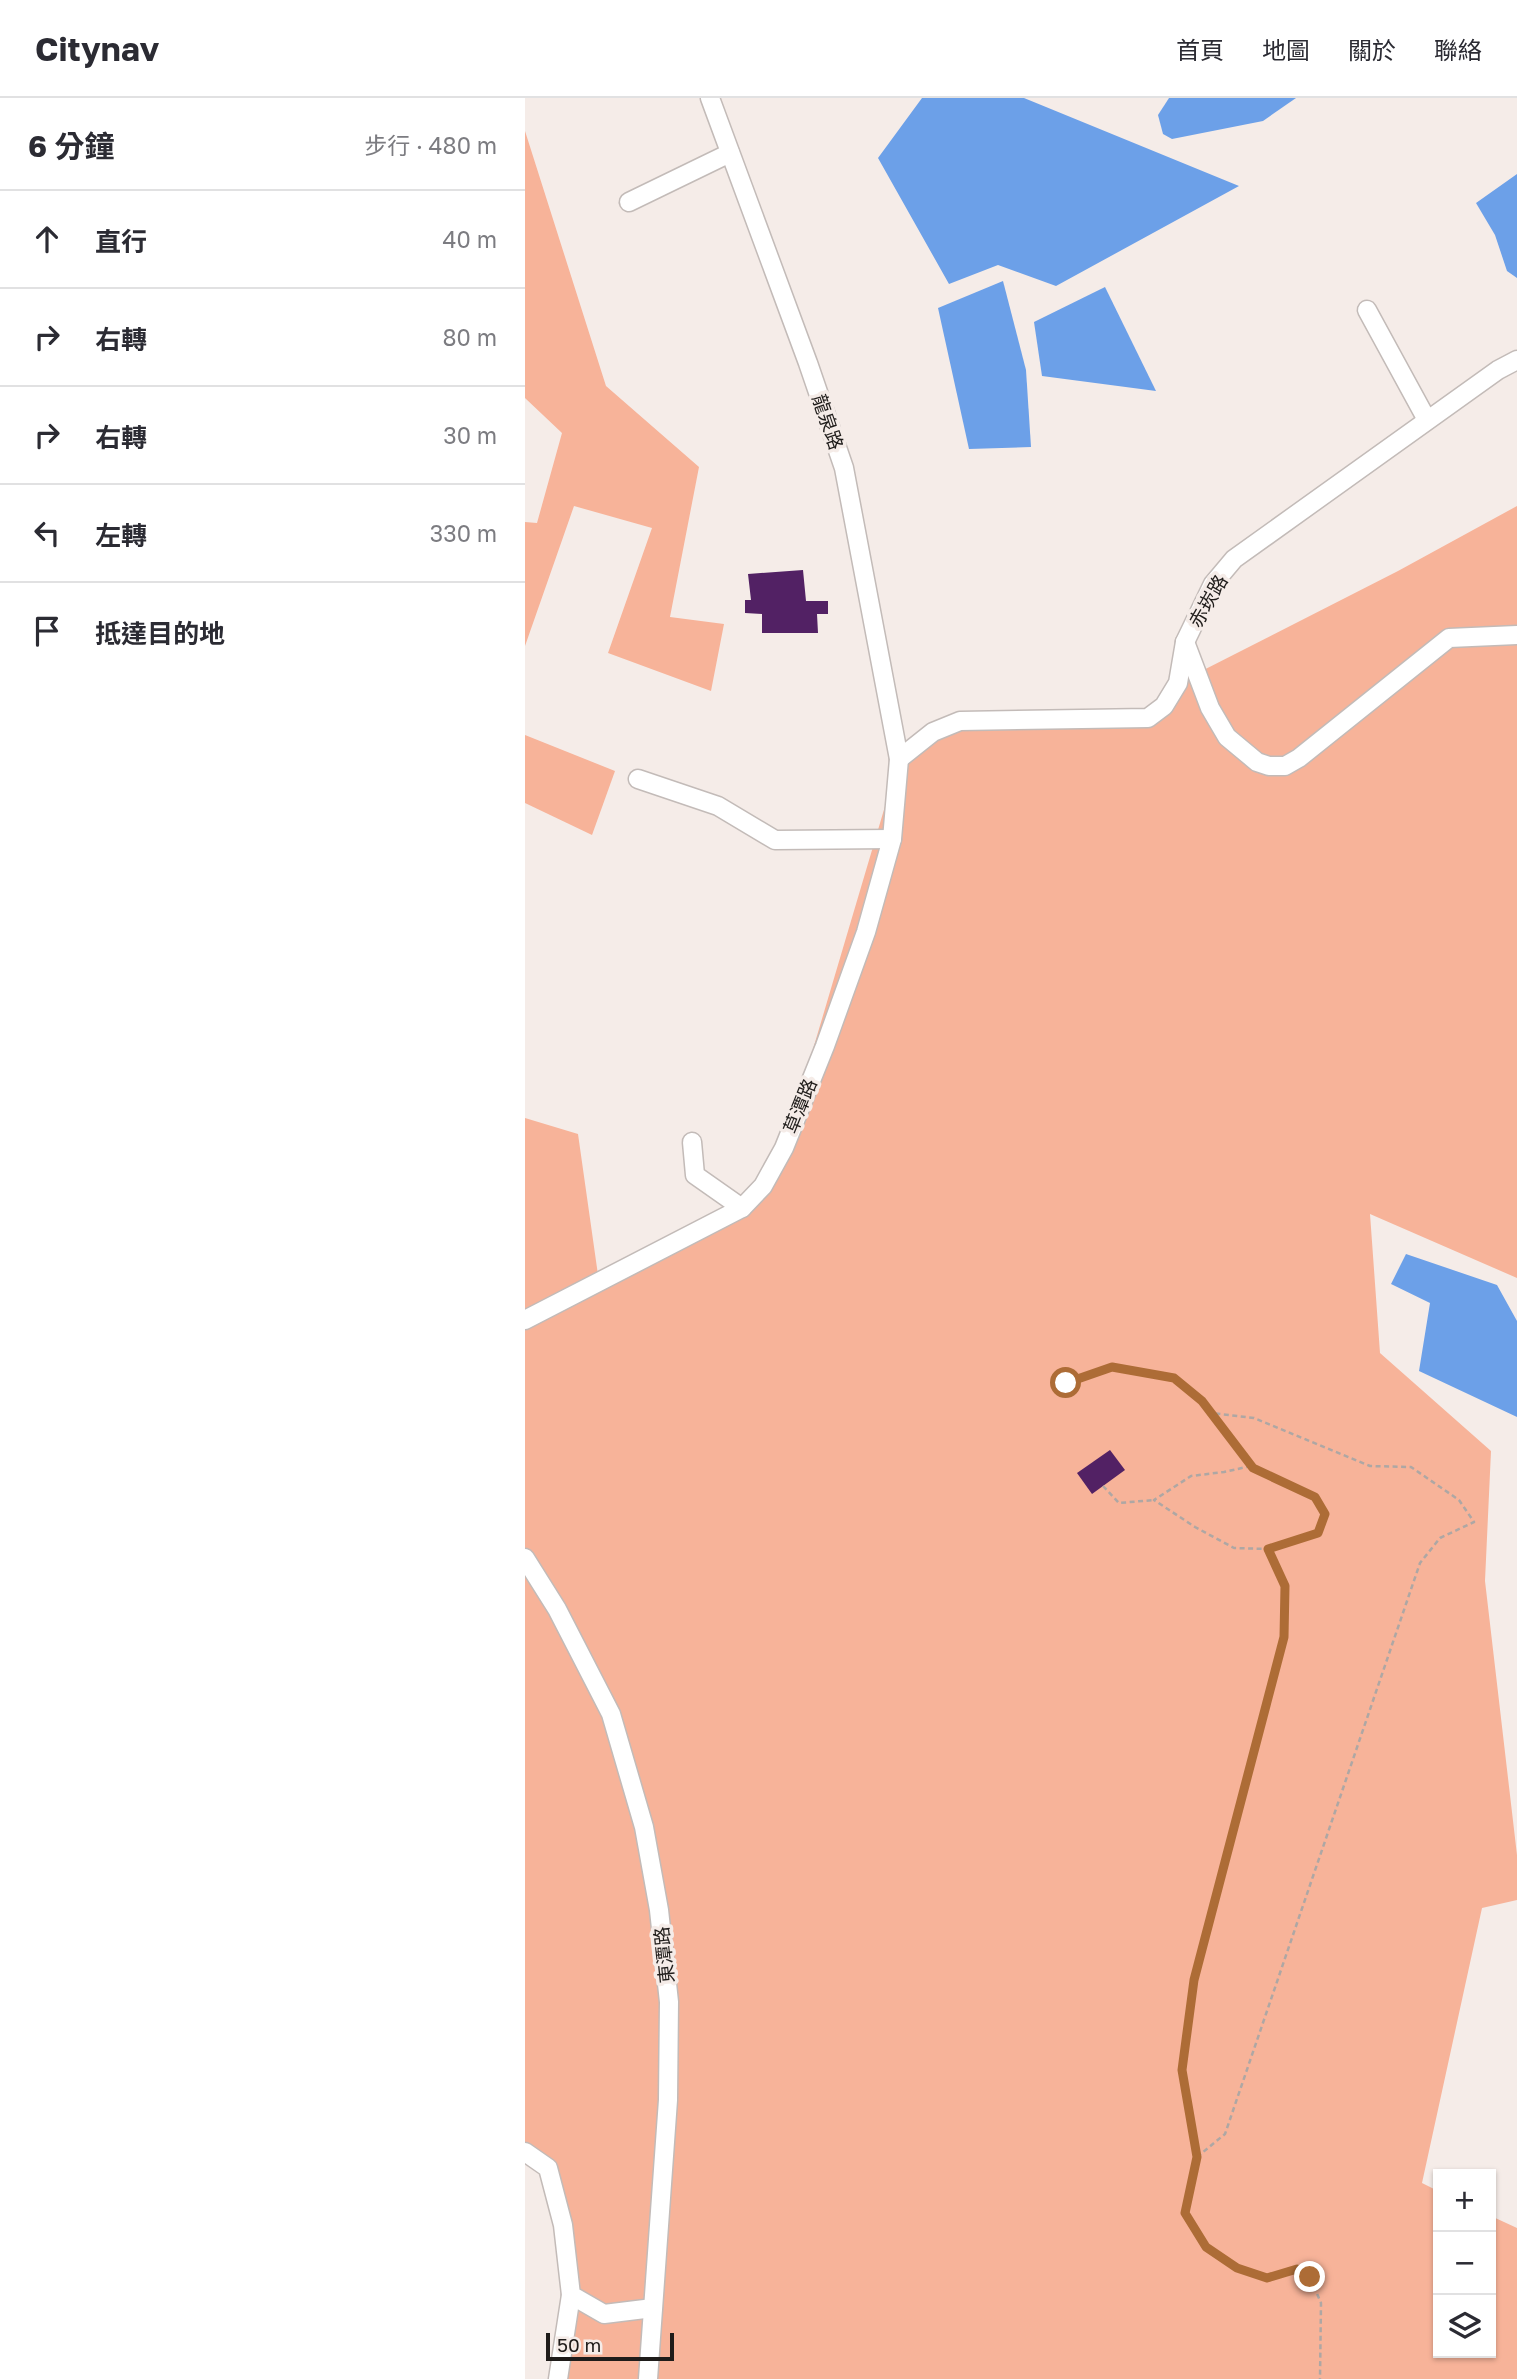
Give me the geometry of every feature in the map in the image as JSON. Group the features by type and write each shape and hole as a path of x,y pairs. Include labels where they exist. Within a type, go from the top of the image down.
{"street":[{"name":"龍泉路","path":"710,98 844,468 899,759"},
{"path":"629,202 730,153"},
{"path":"1367,310 1427,420"},
{"name":"赤崁路","path":"899,759 933,732 960,721 1149,718 1164,706 1178,683 1185,642 1213,584 1234,559 1498,370 1517,360"},
{"path":"1185,642 1210,708 1227,737 1257,762 1269,766 1285,766 1299,758 1449,638 1517,635"},
{"name":"草潭路","path":"525,1320 742,1208 762,1186 784,1147 825,1046 866,932 892,839 899,759"},
{"path":"638,779 718,806 775,840 892,839"},
{"path":"692,1142 695,1175 742,1208"},
{"name":"東潭路","path":"525,1558 557,1609 611,1714 644,1826 659,1910 669,2002 668,2100 648,2379"},
{"path":"525,2152 548,2168 563,2225 571,2295 558,2379"},
{"path":"571,2295 604,2314 653,2308"}],"path":[{"path":"1066,1383 1112,1367 1174,1378 1202,1401 1251,1466 1315,1497 1325,1514 1318,1533 1268,1549 1234,1548 1154,1500"},
{"path":"1197,2157 1226,2134 1420,1563 1440,1538 1474,1522 1459,1500 1411,1467 1370,1466 1254,1418 1211,1413"},
{"path":"1103,1486 1119,1503 1154,1500 1191,1476 1251,1466"},
{"path":"1268,1549 1285,1586 1284,1637 1194,1980 1182,2070 1197,2157 1185,2213 1206,2247 1237,2268 1267,2278 1297,2269 1310,2277 1321,2303 1319,2379"}],"shaded area":[{"path":"525,131 606,386 699,467 670,617 724,624 711,691 608,653 652,528 574,506 525,646 525,522 537,523 562,433 525,398"},
{"path":"1517,506 1517,1278 1370,1214 1380,1353 1491,1451 1485,1581 1517,1855 1517,1900 1482,1908 1422,2183 1433,2188 1433,2358 1496,2358 1496,2218 1517,2228 1517,2379 556,2379 571,2295 548,2168 525,2152 525,1118 578,1134 599,1282 742,1208 784,1147 899,759 933,732 1124,719 1164,706 1178,683 1398,571"},
{"path":"525,735 615,771 592,835 525,803"}],"water":[{"path":"922,98 1024,98 1239,186 1056,286 998,265 949,284 878,158"},
{"path":"1169,98 1296,98 1263,121 1172,139 1163,134 1158,115"},
{"path":"1517,174 1517,278 1507,271 1495,235 1476,203"},
{"path":"1003,281 1026,370 1031,447 969,449 938,308"},
{"path":"1105,287 1156,391 1042,376 1034,322"},
{"path":"1406,1254 1497,1285 1517,1321 1517,1417 1419,1371 1430,1303 1391,1284"}],"building":[{"path":"803,570 806,601 828,601 828,614 817,614 818,633 762,633 762,614 745,613 745,600 751,600 748,574"},
{"path":"1110,1450 1125,1470 1092,1494 1077,1473"}],"route":[{"path":"1066,1383 1112,1367 1174,1378 1202,1401 1253,1468 1315,1497 1325,1514 1318,1533 1268,1549 1285,1586 1284,1637 1194,1980 1182,2070 1197,2157 1185,2213 1206,2247 1237,2268 1267,2278 1297,2269 1310,2277"}]}
